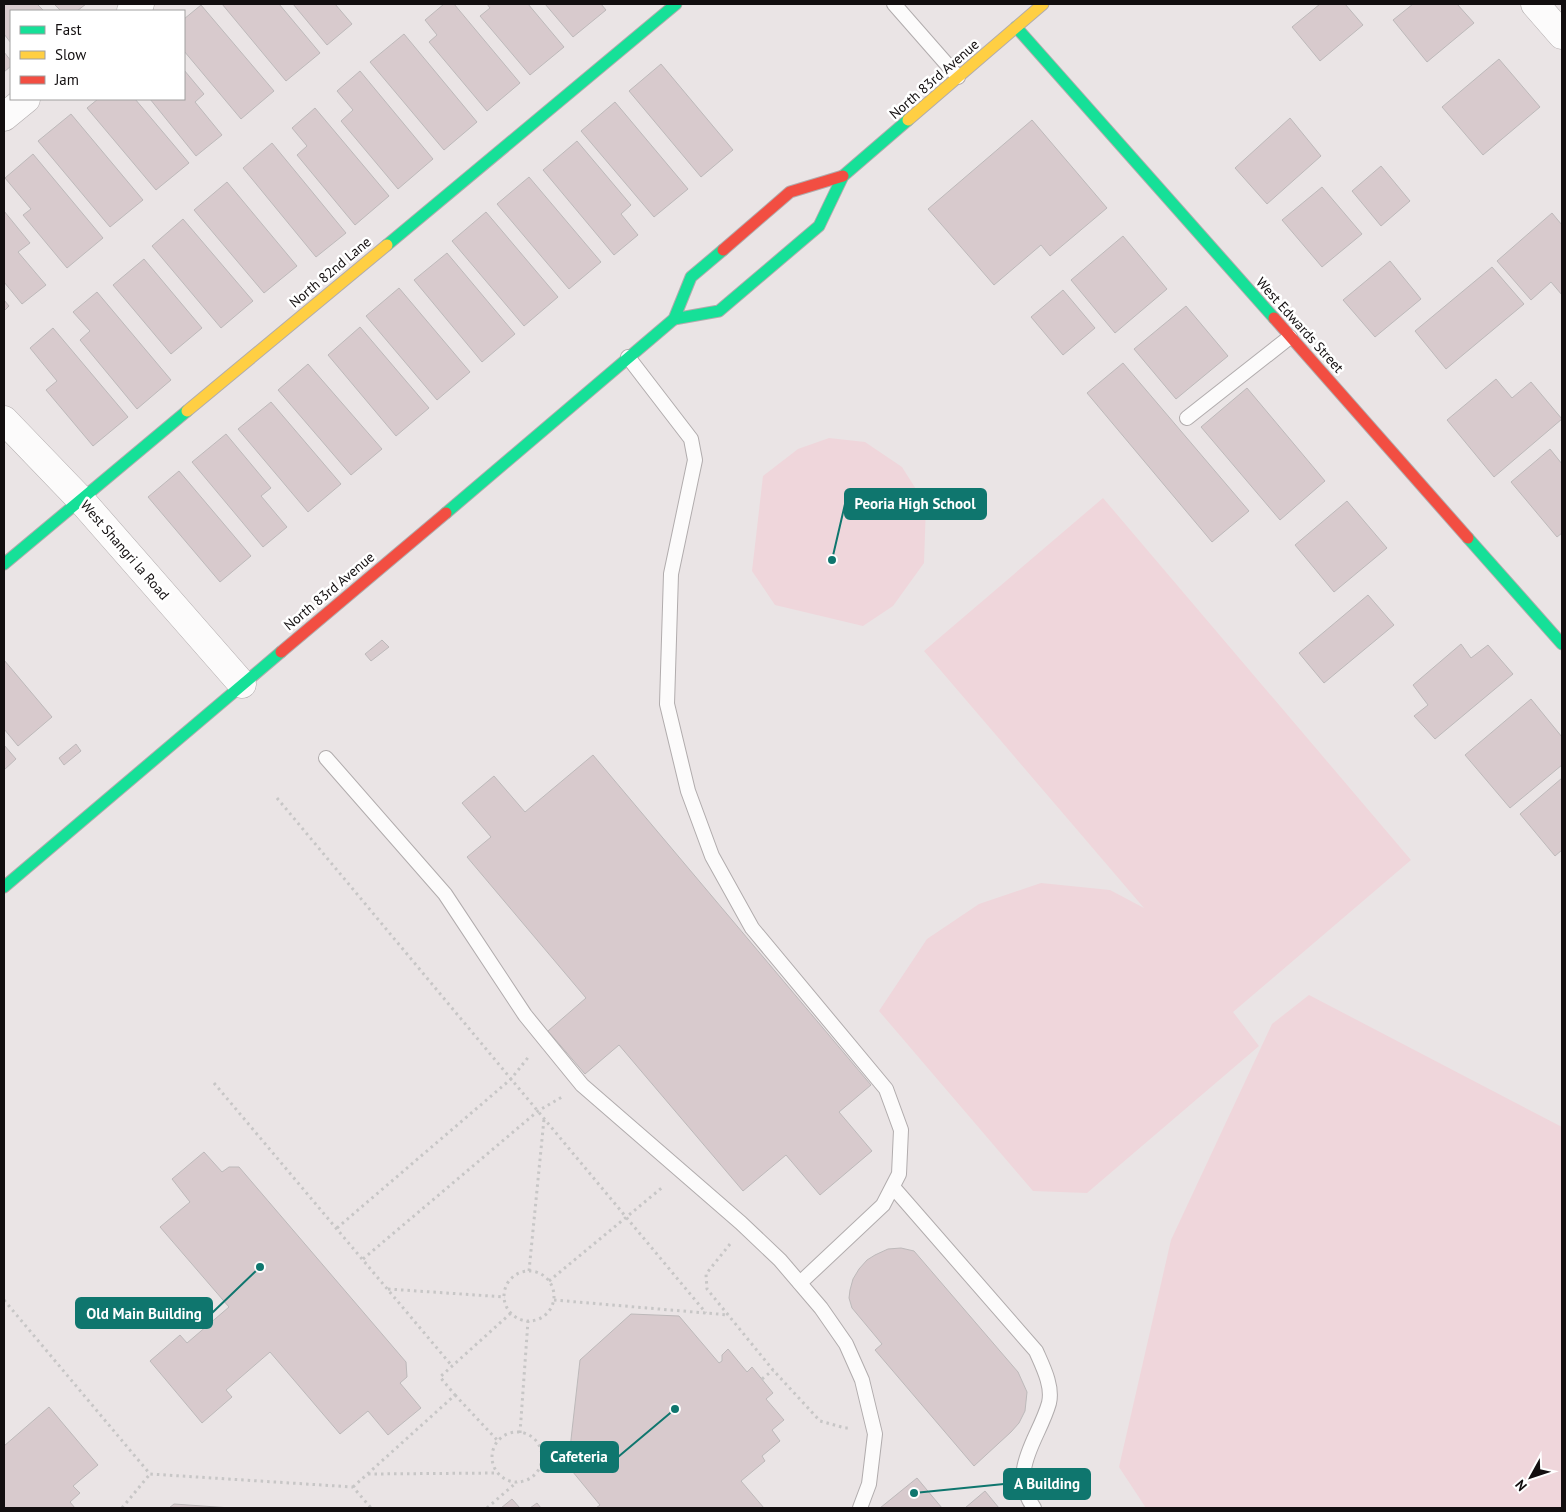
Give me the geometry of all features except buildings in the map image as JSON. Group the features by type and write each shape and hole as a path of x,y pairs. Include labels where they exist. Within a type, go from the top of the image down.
{"street":[{"name":"North 82nd Lane","path":"4,564 676,4"},
{"name":"North 83rd Avenue","path":"674,319 719,311 819,226 843,176 1043,4"},
{"path":"1535,4 1562,35"},
{"name":"West Edwards Street","path":"1016,27 1562,644"},
{"path":"4,117 25,100"},
{"name":"North 83rd Avenue","path":"4,887 674,319 691,277 745,230 790,192 843,176"},
{"name":"West Shangri la Road","path":"4,420 81,500 242,684"}],"lane":[{"path":"894,4 958,77"},
{"path":"1187,418 1290,337"},
{"path":"628,358 691,439 695,460 671,574 667,704 688,791 712,856 752,928 886,1089 901,1130 899,1174 883,1205 800,1283"},
{"path":"326,758 445,894 525,1015 582,1085 745,1226 780,1260 821,1308 846,1344 862,1380 874,1428 870,1484 860,1508"},
{"path":"893,1187 1036,1352 1043,1366 1050,1386 1049,1402 1024,1463 1024,1484 1029,1501 1034,1508"}],"path":[{"path":"277,798 706,1313"},
{"path":"337,1228 511,1079 543,1037"},
{"path":"214,1082 452,1366"},
{"path":"363,1259 538,1111 582,1085"},
{"path":"529,1271 544,1119"},
{"path":"550,1281 682,1172"},
{"path":"745,1226 706,1274 707,1289 773,1370 820,1421 845,1428 874,1428"},
{"path":"529,1271 544,1276 550,1281 554,1296 549,1312 534,1321 518,1318 511,1313 506,1305 505,1297 509,1282 521,1273 529,1271"},
{"path":"388,1288 505,1297"},
{"path":"4,1300 150,1474 353,1487 371,1508"},
{"path":"554,1300 729,1315"},
{"path":"498,1441 440,1377 511,1313"},
{"path":"520,1433 528,1321"},
{"path":"762,1379 773,1370"},
{"path":"353,1487 455,1395"},
{"path":"509,1433 520,1433 531,1437 536,1442 542,1457 536,1473 529,1478 517,1481 505,1479 498,1473 492,1457 493,1450 498,1441 509,1433"},
{"path":"367,1474 498,1473"},
{"path":"122,1508 150,1474"},
{"path":"487,1508 517,1481"}],"shaded area":[{"path":"829,438 865,442 902,467 926,505 924,563 893,606 863,626 775,605 752,571 763,476 798,449"},
{"path":"1103,498 1411,860 1233,1012 1259,1046 1087,1193 1033,1191 879,1011 927,939 979,904 1041,883 1110,890 1144,908 924,651"},
{"path":"1309,995 1562,1127 1562,1508 1146,1508 1119,1467 1171,1240 1272,1024"}],"traffic: fast":[{"path":"387,245 676,4"},
{"path":"1016,27 1274,318"},
{"path":"674,319 719,311 819,226 843,176 908,120"},
{"path":"446,513 674,319 691,277 723,250"},
{"path":"4,564 187,411"},
{"path":"1468,538 1562,644"},
{"path":"4,887 281,652"}],"traffic: slow":[{"path":"908,120 1043,4"},
{"path":"187,411 387,245"}],"traffic: jam":[{"path":"723,250 790,192 843,176"},
{"path":"1274,318 1468,538"},
{"path":"281,652 446,513"}],"place":[{"name":"Peoria High School","path":"832,560"},
{"name":"Old Main Building","path":"260,1267"},
{"name":"Cafeteria","path":"675,1409"},
{"name":"A Building","path":"914,1493"}]}
